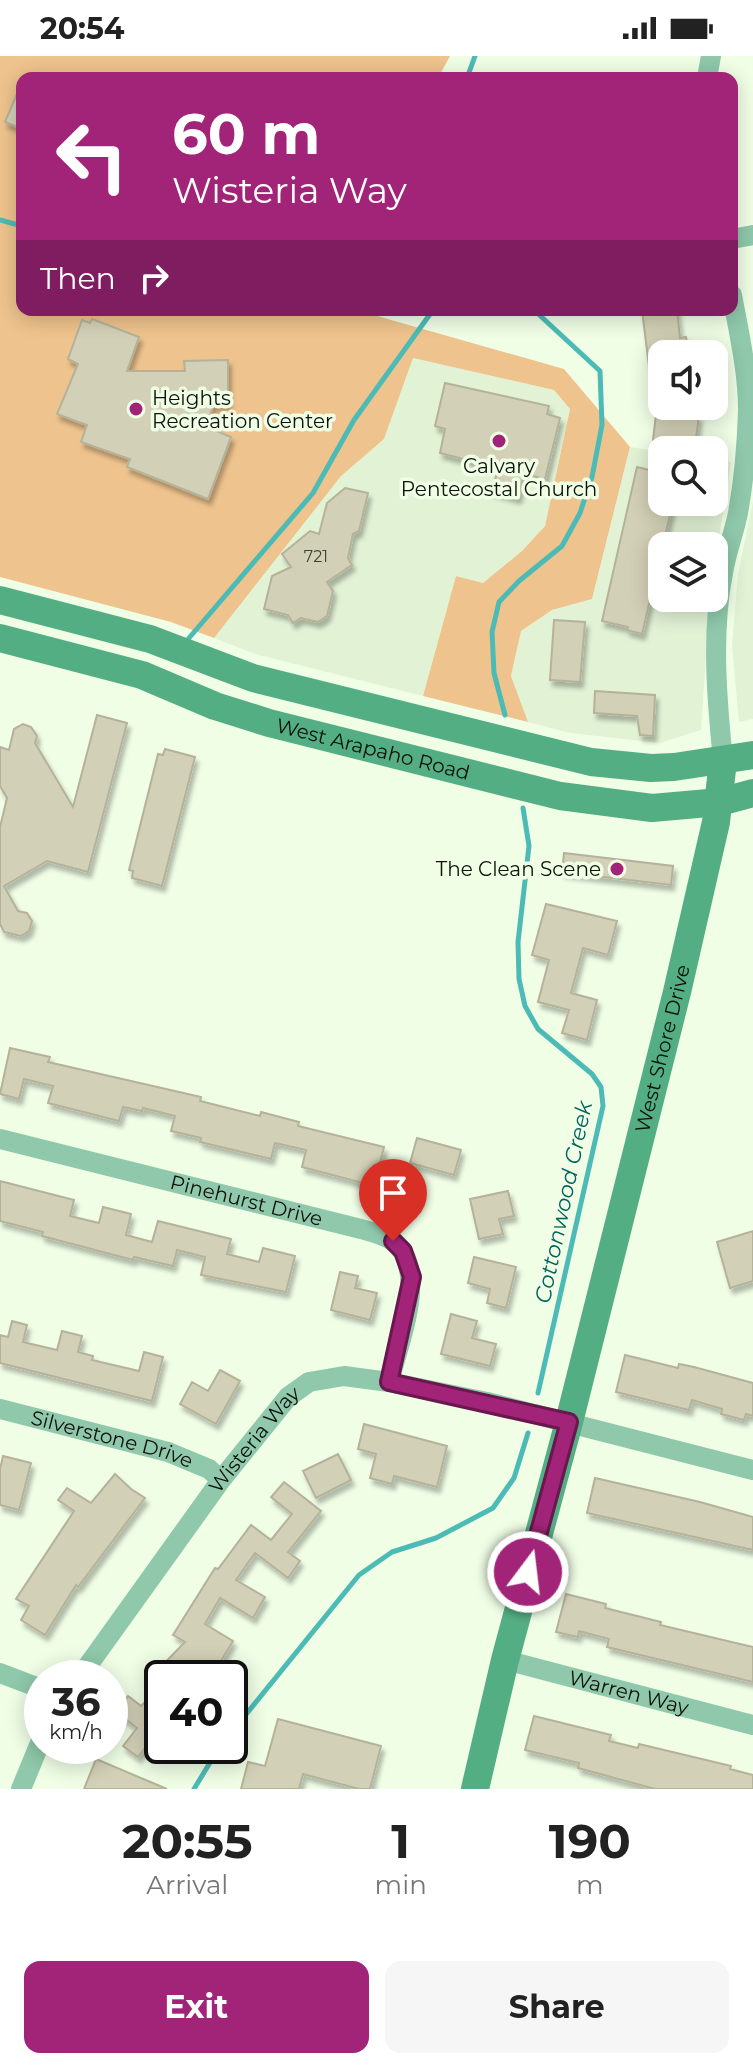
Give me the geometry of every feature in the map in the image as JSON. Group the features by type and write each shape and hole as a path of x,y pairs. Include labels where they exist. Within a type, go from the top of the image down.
{"main road":[{"name":"West Arapaho Road","path":"0,600 140,636 253,678 591,762 651,768 753,755"},
{"name":"West Arapaho Road","path":"0,638 142,675 215,706 269,723 560,796 652,808 720,802 753,793"},
{"name":"West Shore Drive","path":"475,1789 505,1660 569,1422 673,1006 720,802 723,761"}],"street":[{"name":"West Shore Drive","path":"723,761 717,703 722,573 738,516 748,408 736,316"},
{"name":"Pinehurst Drive","path":"0,1139 361,1229 393,1241 403,1251 412,1277 389,1382"},
{"name":"Wisteria Way","path":"92,1660 221,1480 288,1397 309,1382 344,1376 389,1382 569,1422 753,1470"},
{"name":"Silverstone Drive","path":"0,1409 168,1452 209,1469 221,1480"},
{"name":"Warren Way","path":"505,1660 753,1725"},
{"path":"0,1673 24,1682"},
{"path":"21,1789 31,1764"}],"shaded area":[{"path":"0,56 450,56 441,72 16,72 16,316 377,316 564,369 630,447 592,599 552,610 521,631 511,676 528,722 423,696 456,576 483,583 522,551 545,526 570,409 554,390 413,358 384,439 341,476 214,638 171,622 0,577"},
{"path":"413,358 554,390 570,409 545,526 522,551 483,583 456,576 423,696 255,654 214,638 341,475 384,439"},
{"path":"630,447 648,450 648,516 722,516 720,532 648,532 648,612 709,612 701,730 660,743 570,733 528,722 511,676 521,631 552,610 592,599"},
{"path":"753,501 753,719 739,722 732,645 738,574"}],"building":[{"path":"16,96 16,127 5,122"},
{"path":"643,316 678,316 680,338 686,337 687,340 648,340 648,358"},
{"name":"Heights Recreation Center","path":"92,319 139,337 127,371 185,371 184,361 228,360 228,404 213,405 207,427 231,437 208,499 127,467 130,459 81,442 87,425 57,414 78,364 68,359 82,320 90,323"},
{"name":"Calvary Pentecostal Church","path":"445,383 549,406 547,414 560,418 545,479 524,474 518,498 492,491 498,468 440,453 445,429 435,426"},
{"path":"655,420 698,420 696,436 653,436"},
{"path":"637,467 648,470 648,516 670,516 666,532 648,532 648,608 642,634 602,621"},
{"path":"345,488 368,493 359,531 353,534 348,558 352,565 327,582 333,591 327,616 318,622 301,618 293,623 288,615 264,609 272,576 291,567 282,554 310,531 319,534 327,503"},
{"path":"554,620 585,622 580,682 550,680"},
{"path":"595,691 655,695 653,736 640,735 637,716 594,713"},
{"path":"97,715 127,723 88,872 47,861 4,886 18,911 27,913 32,921 29,931 21,936 4,932 0,924 0,827 7,798 0,786 0,747 9,750 14,729 23,724 31,727 37,736 35,743 73,807"},
{"path":"165,749 195,757 162,886 132,878 133,871 129,870 158,754 163,755"},
{"name":"The Clean Scene","path":"564,853 673,866 671,885 562,872"},
{"path":"546,904 617,921 608,955 583,948 571,993 597,1000 587,1040 562,1033 569,1010 538,1002 549,960 532,955"},
{"path":"10,1048 50,1057 48,1062 201,1097 200,1101 260,1116 261,1112 299,1122 298,1126 384,1147 374,1186 302,1167 306,1150 275,1143 271,1159 200,1142 201,1138 171,1131 175,1116 143,1108 142,1111 123,1107 119,1121 48,1103 53,1086 24,1079 19,1099 0,1094"},
{"path":"417,1138 461,1150 454,1175 410,1163"},
{"path":"0,1181 74,1200 70,1216 99,1223 103,1207 131,1214 126,1235 152,1242 158,1221 231,1239 227,1254 259,1262 263,1248 295,1256 286,1292 201,1275 205,1257 177,1250 173,1266 134,1257 133,1260 42,1236 43,1232 0,1221"},
{"path":"508,1191 514,1216 499,1219 503,1234 479,1239 470,1199"},
{"path":"753,1231 753,1281 730,1288 717,1242"},
{"path":"474,1257 516,1267 506,1308 487,1303 490,1289 468,1283"},
{"path":"340,1272 358,1276 355,1288 377,1293 370,1320 331,1310"},
{"path":"451,1314 477,1321 472,1338 496,1344 490,1366 441,1354"},
{"path":"12,1321 27,1325 23,1342 57,1350 62,1331 82,1336 78,1352 93,1356 92,1360 139,1371 144,1352 163,1357 152,1401 0,1363 0,1335 8,1337"},
{"path":"625,1355 678,1368 679,1364 694,1367 753,1383 753,1416 746,1414 744,1420 721,1414 722,1409 692,1400 689,1410 616,1392"},
{"path":"220,1370 240,1381 216,1424 180,1404 192,1382 208,1391"},
{"path":"364,1424 447,1446 437,1487 394,1476 392,1484 370,1478 376,1454 358,1449"},
{"path":"338,1454 351,1480 316,1498 303,1471"},
{"path":"3,1456 31,1463 19,1510 0,1505"},
{"path":"115,1474 145,1498 78,1587 76,1585 45,1635 21,1620 29,1606 16,1599 74,1511 58,1500 67,1488 91,1503"},
{"path":"595,1478 753,1517 753,1550 587,1513"},
{"path":"284,1482 321,1511 288,1552 300,1561 288,1578 255,1553 236,1580 265,1597 253,1618 220,1598 205,1624 233,1641 222,1660 168,1660 185,1642 173,1635 215,1568 218,1569 251,1525 271,1540 292,1514 271,1497"},
{"path":"566,1594 606,1604 605,1608 661,1622 660,1625 753,1647 753,1682 607,1647 609,1639 579,1631 578,1637 556,1632"},
{"path":"128,1696 141,1706 144,1703 144,1749 138,1757 128,1750 128,1740 137,1728 128,1721"},
{"path":"534,1716 611,1735 609,1741 638,1748 639,1744 731,1766 730,1769 753,1775 753,1789 655,1789 578,1768 579,1763 525,1750"},
{"path":"278,1719 381,1746 370,1789 359,1789 303,1774 299,1789 241,1789 248,1762 265,1766"},
{"path":"94,1764 108,1764 167,1789 84,1789"}],"waterway":[{"name":"Cottonwood Creek","path":"469,72 475,56"},
{"path":"0,220 16,224"},
{"path":"189,638 313,493 354,420 429,316"},
{"name":"Cottonwood Creek","path":"505,715 494,673 492,632 499,602 519,581 562,546 580,513 592,477 602,425 600,371 540,316"},
{"name":"Cottonwood Creek","path":"523,808 529,846 518,942 519,979 525,1006 538,1029 592,1074 601,1087 603,1106 538,1393"},
{"name":"Cottonwood Creek","path":"248,1712 359,1575 392,1552 436,1538 493,1508 514,1478 528,1433"},
{"name":"Cottonwood Creek","path":"194,1789 209,1764"}],"place":[{"name":"Heights Recreation Center","path":"136,409"},
{"name":"Calvary Pentecostal Church","path":"499,441"},
{"name":"The Clean Scene","path":"617,869"}],"route":[{"path":"393,1241 403,1251 412,1277 389,1382 569,1422 528,1572"}]}
